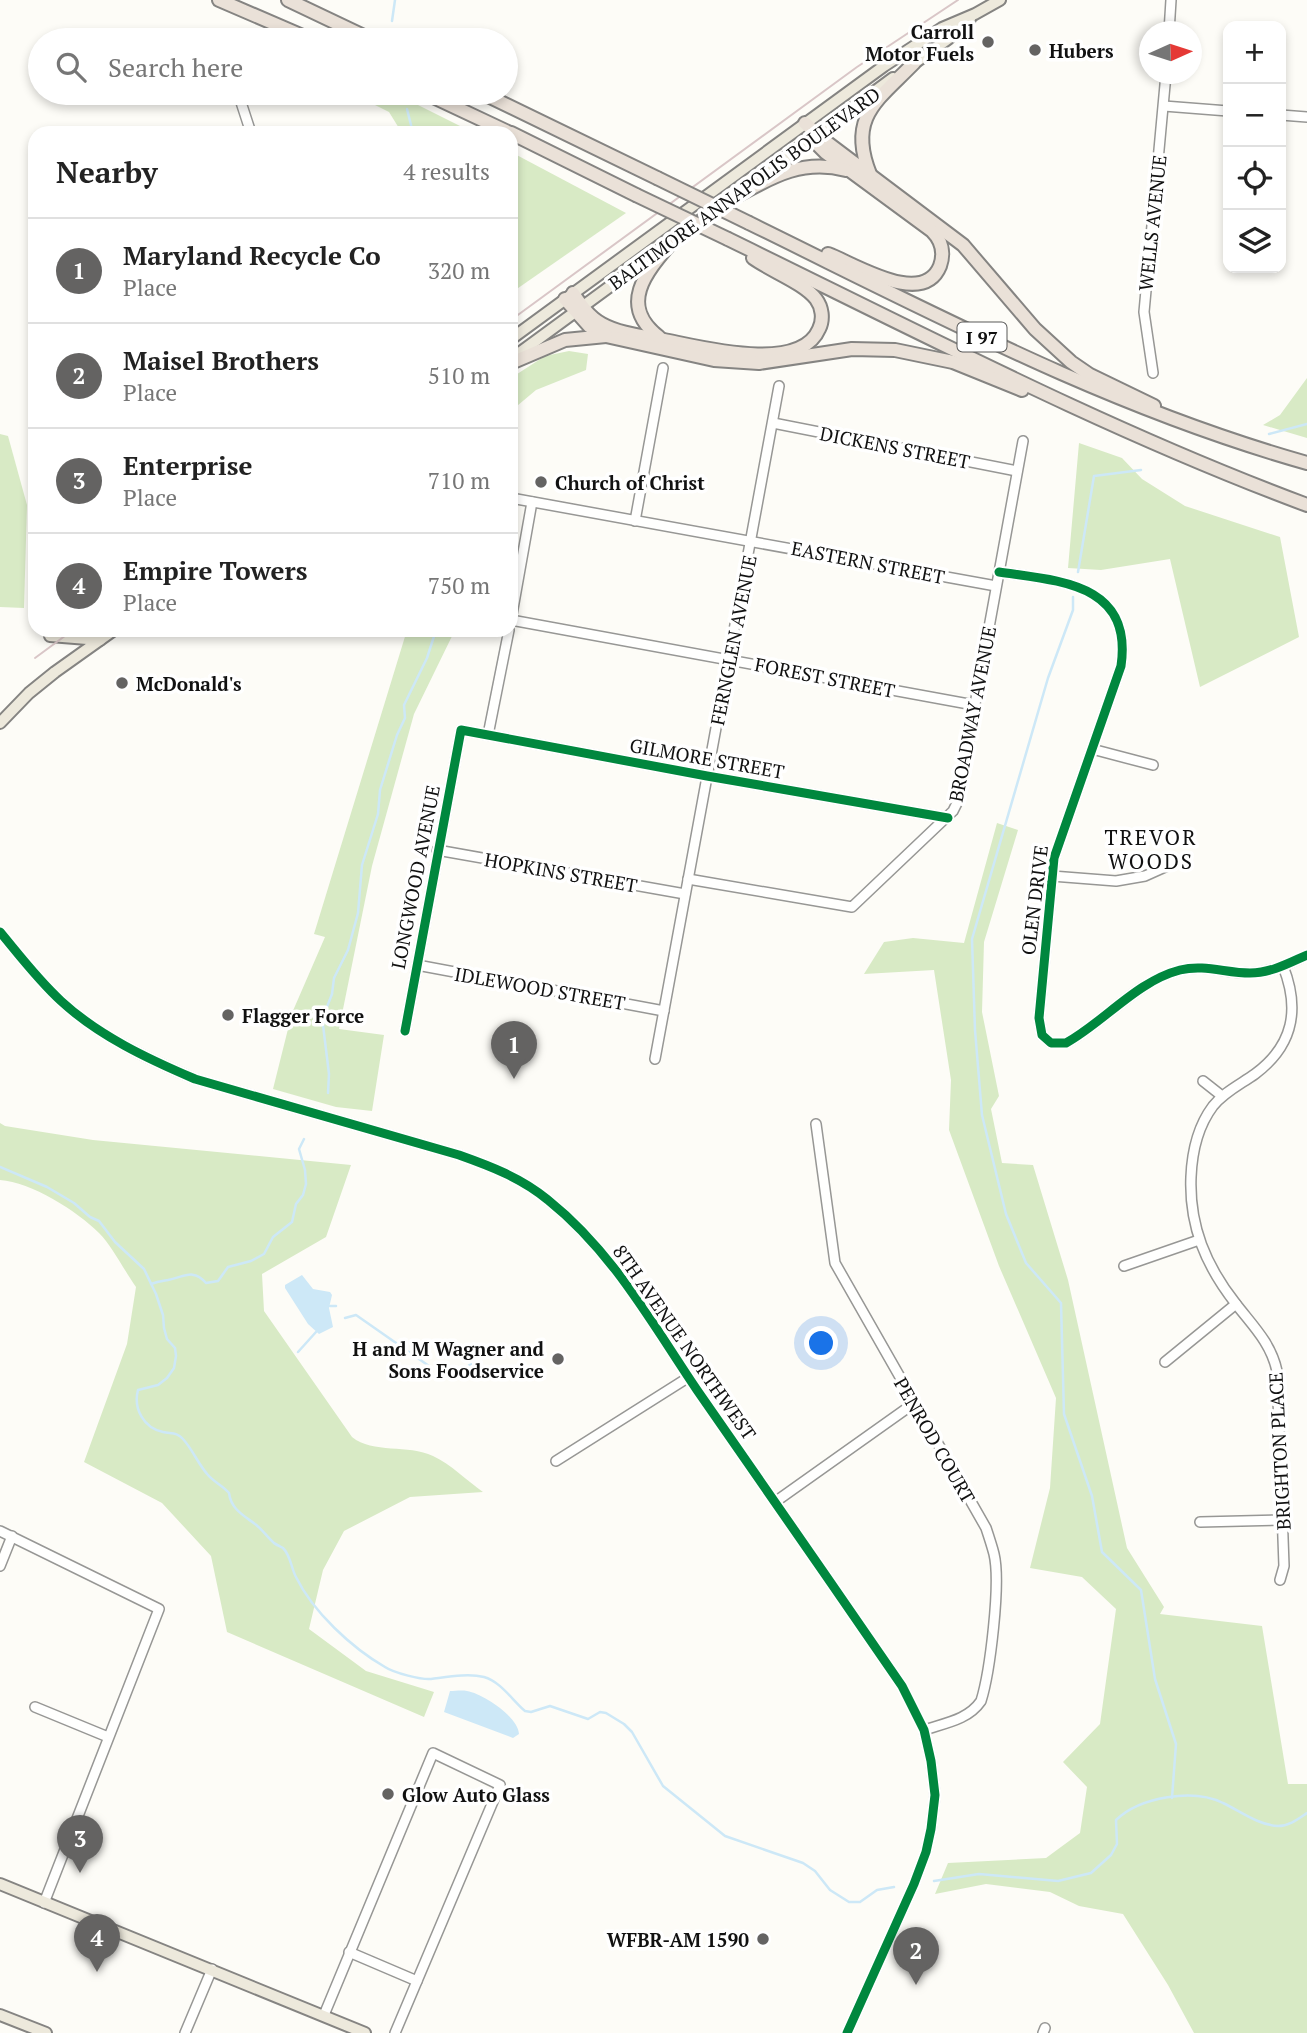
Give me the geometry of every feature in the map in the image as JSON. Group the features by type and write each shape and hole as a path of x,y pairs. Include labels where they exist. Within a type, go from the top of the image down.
{"highway":[{"path":"219,0 284,28"},
{"path":"288,0 347,28"},
{"path":"870,174 861,147 864,121 879,99 914,62"},
{"name":"I 97","path":"451,105 496,126"},
{"name":"I 97","path":"507,105 1034,363 1188,425 1307,463"},
{"path":"780,238 904,284 920,284 934,275 941,259 941,246 928,228 826,153 803,124"},
{"name":"I 97","path":"518,136 1082,411 1307,505"},
{"path":"814,136 870,174 963,245 1035,329 1071,362 1090,375 1138,397 1188,425"},
{"path":"722,204 800,167 825,166 853,172"},
{"path":"663,340 644,320 639,308 639,293 646,274 676,237"},
{"path":"579,308 611,328 722,352 758,355 809,343 821,324 821,312 811,293 770,270 728,239"},
{"path":"569,296 589,326 606,336"},
{"path":"518,358 556,342 606,336 741,364 770,363 852,349 884,349 953,362 998,382 1082,411"}],"main road":[{"name":"BALTIMORE ANNAPOLIS BOULEVARD","path":"518,334 923,39 1000,0"},
{"name":"BALTIMORE ANNAPOLIS BOULEVARD","path":"518,356 579,308 948,39 975,14"},
{"path":"62,637 100,640"},
{"path":"0,723 38,686 104,637"},
{"path":"0,1884 365,2033"},
{"path":"0,2015 46,2033"}],"street":[{"path":"1170,21 1171,0"},
{"name":"WELLS AVENUE","path":"1153,373 1144,312 1165,84"},
{"path":"242,105 249,126"},
{"path":"1164,106 1223,111"},
{"path":"1286,115 1307,117"},
{"path":"635,520 663,368"},
{"name":"FERNGLEN AVENUE","path":"655,1059 779,386"},
{"name":"DICKENS STREET","path":"773,423 1017,471"},
{"name":"BROADWAY AVENUE","path":"688,879 852,907 947,818 957,803 1023,441"},
{"name":"EASTERN STREET","path":"518,499 996,586"},
{"path":"518,582 533,502"},
{"name":"OLEN DRIVE","path":"999,572 1084,588 1098,595 1114,616 1123,643 1121,666 1057,848 1039,1018 1042,1035 1051,1043 1061,1044 1073,1039 1143,988 1172,973 1205,968 1259,972 1283,966 1307,955"},
{"name":"FOREST STREET","path":"518,621 974,705"},
{"path":"488,735 508,637"},
{"name":"GILMORE STREET","path":"461,730 947,818"},
{"name":"LONGWOOD AVENUE","path":"405,1031 461,730"},
{"path":"1092,749 1153,765"},
{"name":"HOPKINS STREET","path":"437,850 685,894"},
{"path":"1052,876 1116,881 1145,876 1174,863"},
{"name":"8TH AVENUE NORTHWEST","path":"0,932 38,978 63,1002 97,1029 158,1063 195,1079 459,1155 521,1181 546,1198 599,1247 902,1686 924,1730 935,1795 926,1852 847,2033"},
{"name":"IDLEWOOD STREET","path":"417,965 664,1011"},
{"name":"BRIGHTON PLACE","path":"1280,1580 1284,1566 1278,1371 1267,1343 1212,1269 1199,1240 1191,1196 1194,1153 1203,1122 1222,1096 1271,1060 1286,1035 1292,1019 1294,1000 1283,966"},
{"path":"1203,1081 1222,1096"},
{"name":"PENROD COURT","path":"816,1124 835,1263 986,1528 995,1555 992,1630 981,1701 975,1710 966,1716 924,1730"},
{"path":"1124,1266 1199,1240"},
{"path":"1165,1363 1236,1304"},
{"path":"556,1461 689,1377"},
{"path":"775,1502 914,1404"},
{"path":"1200,1522 1283,1520"},
{"path":"0,1531 159,1609 44,1903"},
{"path":"0,1566 12,1536"},
{"path":"35,1707 108,1737"},
{"path":"324,2015 433,1753 500,1785 396,2033"},
{"path":"349,1952 417,1981"},
{"path":"185,2033 212,1969"}],"green space":[{"path":"375,105 418,105 460,126 398,126 389,112"},
{"path":"518,156 626,213 518,288"},
{"path":"569,351 588,354 586,370 536,390 518,405 518,373 545,356"},
{"path":"1307,378 1307,438 1263,425 1280,415"},
{"path":"0,434 8,436 27,505 24,608 0,607"},
{"path":"1079,443 1122,458 1142,479 1185,506 1280,537 1299,637 1200,687 1170,559 1101,570 1068,568"},
{"path":"405,637 452,637 414,714 372,866 339,1029 384,1035 372,1111 336,1107 273,1089 292,1013 325,937 314,934"},
{"path":"997,823 1018,830 984,942 982,1012 999,1096 991,1109 1002,1163 1033,1165 1068,1280 1127,1548 1164,1607 1160,1614 1262,1626 1288,1784 1307,1784 1307,2033 1194,2033 1168,1985 1123,1914 1079,1906 1050,1892 986,1884 935,1894 948,1863 1046,1858 1080,1833 1087,1787 1063,1762 1100,1724 1116,1609 1082,1577 1030,1568 1050,1488 1056,1398 999,1266 949,1130 951,1080 934,970 864,974 884,942 913,938 964,943"},
{"path":"0,1123 93,1140 351,1165 326,1237 262,1274 264,1311 352,1437 370,1445 413,1450 433,1456 483,1492 410,1497 344,1531 323,1570 309,1629 366,1671 434,1692 424,1717 227,1632 211,1556 162,1503 84,1462 127,1344 136,1287 104,1238 90,1224 39,1192 0,1180"}],"water":[{"path":"302,1275 313,1289 330,1292 332,1295 329,1308 333,1327 319,1334 308,1324 285,1288 285,1285"},
{"path":"450,1691 467,1691 491,1701 513,1721 519,1734 513,1738 444,1712"}],"waterway":[{"path":"392,21 395,0"},
{"path":"407,109 411,126"},
{"path":"1269,434 1307,424"},
{"path":"1078,572 1094,476 1141,470"},
{"path":"1073,597 1073,610 1048,678 972,939 975,1030 982,1115 1006,1214 1026,1263 1061,1303 1064,1414 1092,1496 1102,1552 1141,1590 1155,1679 1176,1744 1172,1798"},
{"path":"328,1093 329,1074 323,1025 325,1012 332,994 334,978 348,950 358,913 362,865 378,814 380,790 405,718 404,705 427,658 434,637"},
{"path":"151,1284 188,1275 197,1276 206,1283 218,1281 228,1267 251,1261 264,1254 273,1237 292,1222 296,1204 303,1195 306,1184 305,1170 299,1149 304,1139"},
{"path":"0,1167 47,1187 74,1203 99,1221 115,1242 144,1269 156,1294 167,1339 175,1348 176,1356 174,1368 167,1378 158,1385 138,1390 137,1404 142,1417 156,1430 176,1434 183,1439 208,1475 229,1493 238,1511 283,1548 312,1603 334,1628 360,1650 401,1674 427,1679 464,1675 490,1679 525,1711 531,1712 550,1706 588,1719 600,1712 606,1713 632,1732 663,1786 725,1836 803,1863 815,1871 830,1890 849,1902 860,1902 877,1890 894,1887"},
{"path":"330,1306 336,1306"},
{"path":"345,1318 356,1315 429,1366"},
{"path":"298,1352 316,1332"},
{"path":"443,1373 456,1375 471,1364"},
{"path":"934,1881 979,1874 1058,1881 1091,1873 1111,1855 1117,1844 1116,1820 1139,1806 1167,1797 1211,1798 1256,1820 1278,1826 1290,1823 1307,1813"}],"tram line":[{"path":"518,315 857,67 958,0"},
{"path":"35,658 64,637"}],"cycle path":[{"path":"999,572 1045,579 1087,591 1103,602 1115,618 1122,638 1121,666 1054,858 1039,1018 1042,1035 1051,1043 1066,1043 1149,983 1180,970 1206,968 1258,973 1307,955"},
{"path":"405,1031 461,730 948,818"},
{"path":"0,932 61,1001 91,1025 125,1046 195,1079 459,1155 505,1173 548,1200 571,1220 612,1265 902,1686 924,1730 935,1795 926,1852 847,2033"}],"place":[{"name":"Carroll Motor Fuels","path":"988,42"},
{"name":"Hubers","path":"1035,50"},
{"name":"Church of Christ","path":"541,482"},
{"name":"McDonald's","path":"122,683"},
{"name":"Flagger Force","path":"228,1015"},
{"name":"Maryland Recycle Co","path":"514,1079"},
{"name":"H and M Wagner and Sons Foodservice","path":"558,1359"},
{"name":"Glow Auto Glass","path":"388,1794"},
{"name":"Enterprise","path":"80,1873"},
{"name":"WFBR-AM 1590","path":"763,1939"},
{"name":"Empire Towers","path":"97,1972"},
{"name":"Maisel Brothers","path":"916,1985"}],"district":[{"name":"TREVOR WOODS","path":"1151,849"}]}
